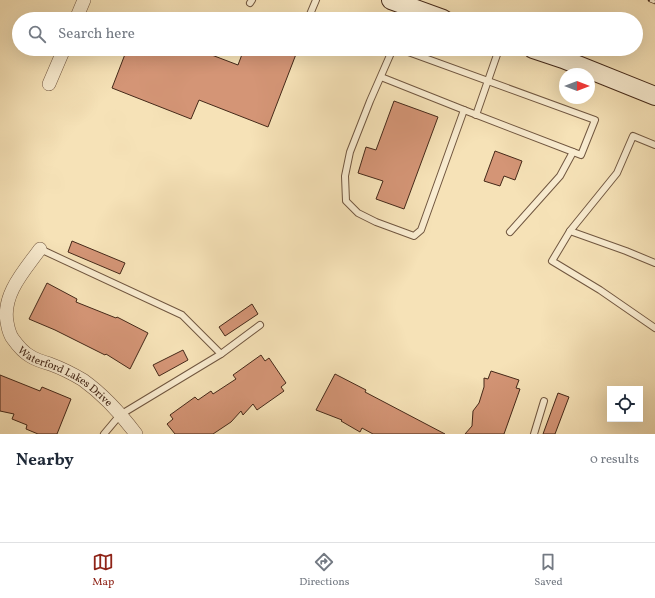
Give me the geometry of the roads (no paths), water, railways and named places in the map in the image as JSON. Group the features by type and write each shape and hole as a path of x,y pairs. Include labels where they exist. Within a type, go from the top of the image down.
{"main road":[{"path":"391,0 414,12"},
{"path":"556,56 655,96"}],"street":[{"path":"79,12 84,0"},
{"path":"49,84 61,56"},
{"name":"Waterford Lakes Drive","path":"40,249 12,291 7,302 6,318 11,336 19,348 30,357 58,368 82,380 103,396 136,434"}],"lane":[{"path":"311,12 316,0"},
{"path":"390,56 350,152 345,176 346,200 358,213 376,222 414,236 421,230 464,110"},
{"path":"381,78 581,155 595,120 419,56"},
{"path":"476,115 497,56"},
{"path":"655,145 633,136 617,173 570,230 552,261 600,290 655,328"},
{"path":"510,232 560,176 573,152"},
{"path":"570,230 655,263"},
{"path":"40,249 182,315 221,354"},
{"path":"104,434 120,415 221,354 260,325"},
{"path":"534,434 544,401"}],"railway":[{"path":"650,0 655,2"}]}
